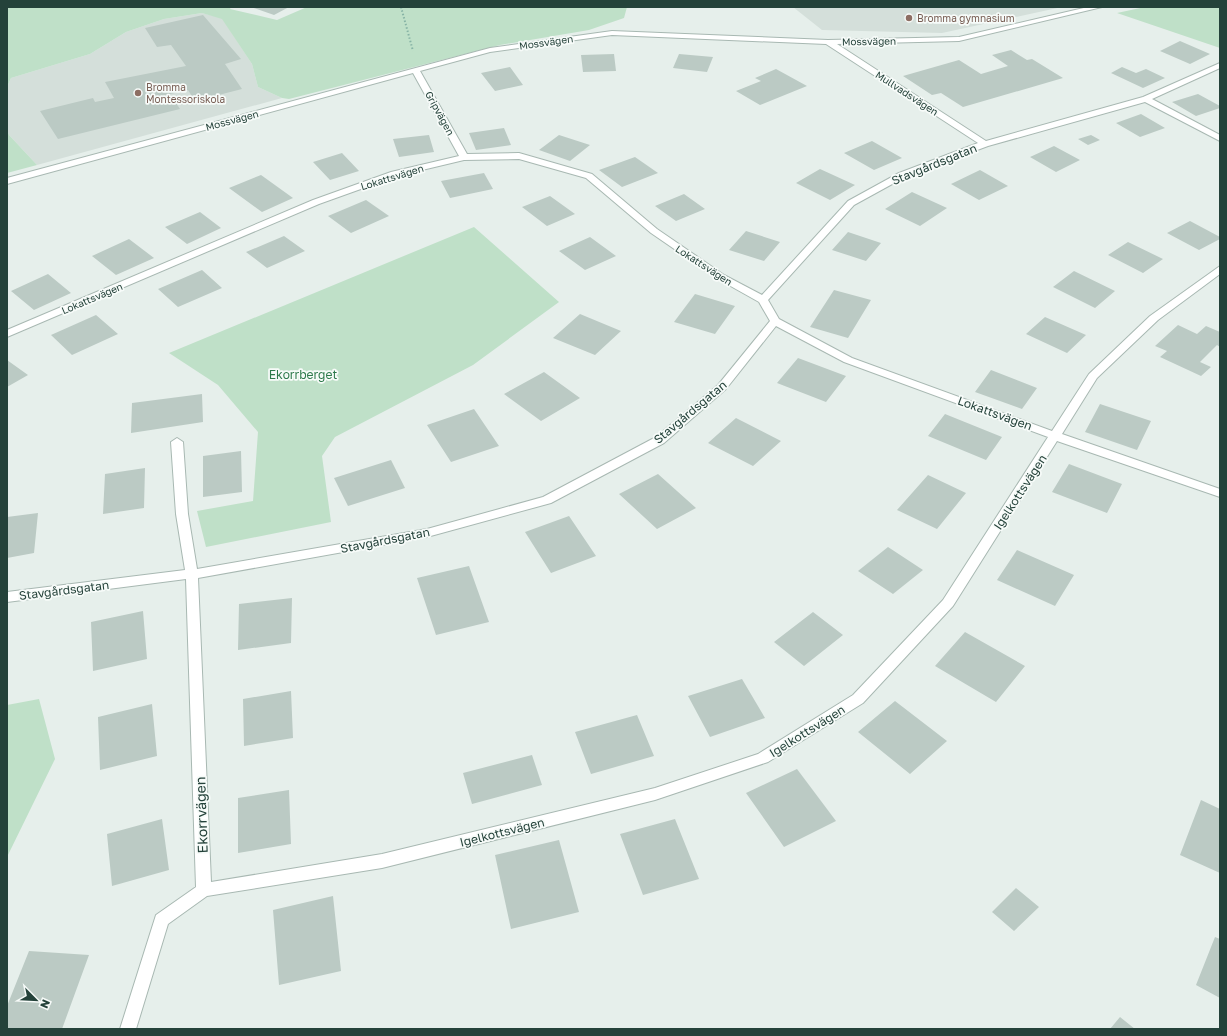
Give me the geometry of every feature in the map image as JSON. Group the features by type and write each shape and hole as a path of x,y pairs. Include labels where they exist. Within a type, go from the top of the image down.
{"street":[{"name":"Mossvägen","path":"7,181 490,50 612,33 828,42 959,39 1098,7"},
{"name":"Mullvadsvägen","path":"828,42 985,144"},
{"name":"Stavgårdsgatan","path":"763,300 851,203 902,175 985,144 1146,99 1220,65"},
{"name":"Gripvägen","path":"415,70 464,157"},
{"path":"1146,99 1220,138"},
{"name":"Lokattsvägen","path":"7,334 316,202 394,174 464,157 519,156 588,176 654,231 721,278 763,300"},
{"name":"Igelkottsvägen","path":"204,890 382,861 655,794 763,758 858,699 948,603 1093,376 1154,318 1220,269"},
{"path":"763,300 775,321"},
{"name":"Stavgårdsgatan","path":"7,597 192,574 427,533 547,500 660,440 722,387 775,321"},
{"name":"Lokattsvägen","path":"775,321 848,360 1056,436 1220,493"},
{"path":"177,442 182,514 192,574"},
{"name":"Ekorrvägen","path":"192,574 204,890"},
{"path":"128,1029 162,920 204,890"}],"path":[{"path":"401,7 414,54 425,67"}],"shaded area":[{"name":"Bromma gymnasium","path":"793,7 1062,7 942,33 822,30"},
{"name":"Bromma Montessoriskola","path":"202,13 222,18 252,64 258,87 282,98 37,165 9,135 7,130 7,87 11,78 90,54 126,32 164,19"}],"green space":[{"path":"7,7 231,7 230,9 277,20 307,7 627,7 624,18 589,30 500,45 289,99 282,98 258,87 252,64 222,19 202,13 164,19 126,32 90,54 11,78 7,87"},
{"path":"1145,7 1220,7 1220,48 1117,13"},
{"path":"7,130 9,135 37,165 7,173"},
{"name":"Ekorrberget","path":"474,227 559,302 473,365 335,437 322,456 331,522 206,547 197,511 253,501 258,432 218,385 169,353"},
{"path":"39,699 55,759 7,857 7,705"}],"building":[{"path":"251,7 289,7 274,15"},
{"path":"203,15 241,59 225,64 242,89 195,101 188,90 170,94 180,109 58,139 40,111 93,98 95,102 114,98 105,82 186,66 171,45 157,47 145,28"},
{"path":"1180,41 1210,54 1190,64 1160,51"},
{"path":"1011,50 1027,60 1032,59 1063,78 963,107 941,93 932,95 903,76 959,60 981,74 1008,66 992,55"},
{"path":"614,54 616,71 583,72 581,55"},
{"path":"679,54 713,57 707,72 673,68"},
{"path":"510,67 523,85 495,91 481,73"},
{"path":"1122,67 1136,73 1146,69 1165,78 1143,88 1111,73"},
{"path":"776,69 807,86 760,105 736,91 761,81 755,78"},
{"path":"1198,94 1220,106 1220,108 1196,116 1172,102"},
{"path":"1141,114 1165,128 1140,137 1116,123"},
{"path":"504,128 511,145 476,150 469,133"},
{"path":"429,135 434,152 399,157 393,139"},
{"path":"559,135 590,145 570,161 539,150"},
{"path":"1091,135 1100,140 1088,145 1078,139"},
{"path":"872,141 902,158 874,170 844,153"},
{"path":"1054,146 1080,160 1056,172 1030,157"},
{"path":"342,153 359,171 330,180 313,162"},
{"path":"635,157 658,173 622,187 599,170"},
{"path":"820,169 855,185 830,200 796,183"},
{"path":"980,170 1008,186 979,200 951,184"},
{"path":"484,173 493,189 450,198 441,181"},
{"path":"261,175 293,198 262,212 229,188"},
{"path":"912,192 947,208 920,226 885,209"},
{"path":"684,194 705,209 676,221 655,206"},
{"path":"550,196 575,214 547,226 522,207"},
{"path":"366,200 389,216 351,233 328,216"},
{"path":"200,212 221,228 187,244 165,227"},
{"path":"1190,221 1220,237 1220,239 1199,250 1167,233"},
{"path":"746,231 780,242 764,261 729,250"},
{"path":"848,232 881,243 866,261 832,250"},
{"path":"284,236 305,251 267,268 246,252"},
{"path":"590,237 616,256 585,270 559,251"},
{"path":"129,239 154,258 116,275 92,256"},
{"path":"1128,242 1163,259 1143,273 1108,255"},
{"path":"202,270 222,288 178,307 158,289"},
{"path":"1074,271 1115,291 1095,308 1053,287"},
{"path":"48,274 71,293 34,310 11,291"},
{"path":"834,290 871,300 848,338 810,327"},
{"path":"695,294 735,306 715,334 674,322"},
{"path":"580,314 621,331 595,355 553,338"},
{"path":"96,315 118,334 72,355 51,335"},
{"path":"1045,317 1086,335 1067,353 1026,334"},
{"path":"1178,325 1197,334 1206,326 1220,332 1220,347 1217,345 1200,362 1211,367 1201,376 1160,357 1167,351 1155,346"},
{"path":"798,358 846,376 826,402 777,383"},
{"path":"7,360 28,375 7,387"},
{"path":"991,370 1037,388 1022,409 975,392"},
{"path":"544,372 580,398 541,421 504,394"},
{"path":"202,394 203,422 131,433 132,403"},
{"path":"1100,404 1151,421 1137,450 1085,432"},
{"path":"474,409 499,446 451,462 427,425"},
{"path":"945,414 1002,437 986,460 928,436"},
{"path":"736,418 781,441 753,466 708,443"},
{"path":"241,451 242,492 203,497 203,456"},
{"path":"391,460 405,488 348,506 334,478"},
{"path":"1069,464 1122,484 1107,513 1052,492"},
{"path":"145,468 144,508 103,514 105,474"},
{"path":"658,474 696,508 657,529 619,494"},
{"path":"928,475 966,493 937,529 897,510"},
{"path":"38,513 34,553 7,558 7,517"},
{"path":"569,516 596,556 551,573 525,532"},
{"path":"888,547 923,570 893,594 858,571"},
{"path":"1017,550 1074,575 1055,606 997,580"},
{"path":"469,566 489,622 436,635 417,578"},
{"path":"292,598 291,643 238,650 239,604"},
{"path":"143,611 147,659 93,671 91,622"},
{"path":"813,612 843,635 804,666 774,642"},
{"path":"965,632 1025,666 996,702 935,666"},
{"path":"742,679 765,718 710,737 688,696"},
{"path":"291,691 293,738 244,746 243,699"},
{"path":"895,701 947,741 910,774 858,732"},
{"path":"152,704 157,756 100,770 98,717"},
{"path":"637,715 654,756 591,774 575,732"},
{"path":"532,755 542,785 472,804 463,773"},
{"path":"797,769 836,821 784,847 746,793"},
{"path":"289,790 291,844 238,853 238,798"},
{"path":"1201,800 1220,809 1220,873 1180,855"},
{"path":"162,819 169,870 112,886 107,834"},
{"path":"675,819 699,879 643,895 620,834"},
{"path":"559,840 579,912 511,929 495,855"},
{"path":"1016,888 1039,907 1014,931 992,912"},
{"path":"333,896 341,971 279,985 273,910"},
{"path":"1215,937 1220,939 1220,998 1196,985"},
{"path":"29,951 89,955 62,1029 7,1029 7,1006"},
{"path":"1120,1017 1135,1029 1110,1029"}],"place":[{"name":"Bromma gymnasium","path":"909,18"},
{"name":"Bromma Montessoriskola","path":"138,93"}]}
